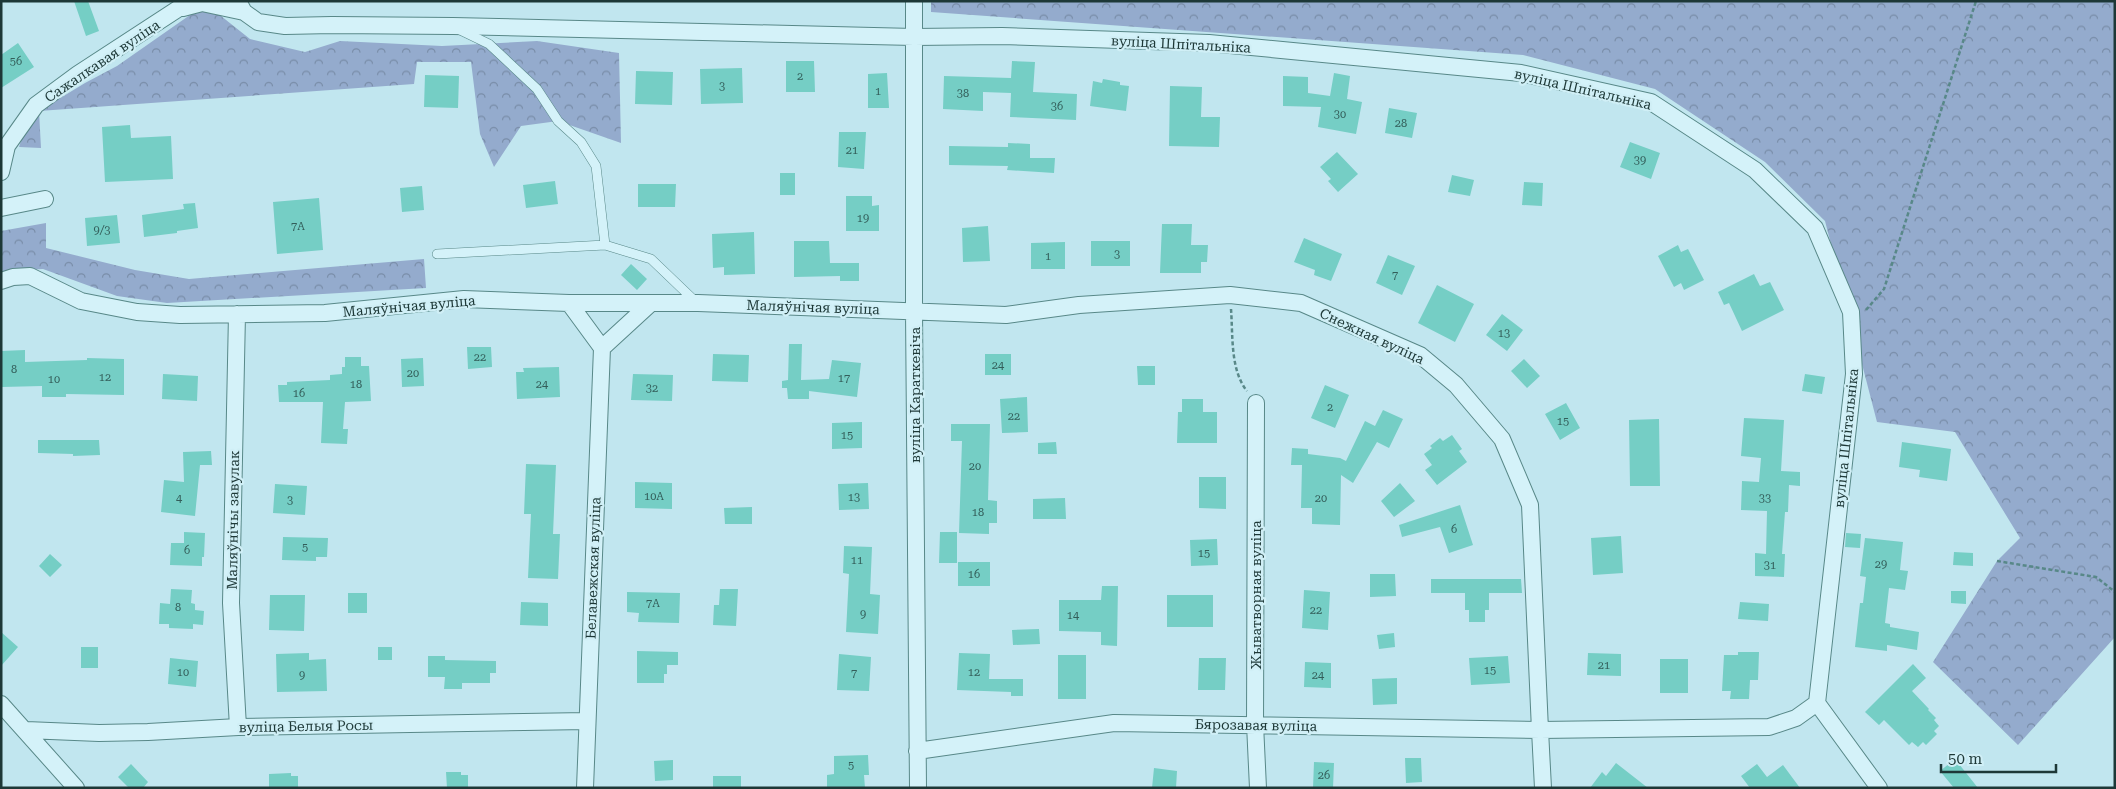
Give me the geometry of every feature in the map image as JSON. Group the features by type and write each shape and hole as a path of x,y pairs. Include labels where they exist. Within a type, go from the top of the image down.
{"street":[{"name":"вуліца Караткевіча","path":"914,1 914,311 918,788"},
{"name":"Сажалкавая вуліца","path":"1,172 4,143 36,104 78,74 186,4 202,3 241,7"},
{"path":"241,7 258,22 285,26 332,24 453,26 914,37"},
{"name":"вуліца Шпітальніка","path":"914,37 1002,36 1209,43 1521,73 1651,102 1755,170 1815,228 1851,312 1854,374 1817,703"},
{"path":"1,208 45,198"},
{"name":"Маляўнічая вуліца","path":"1,281 13,277 30,276 81,301 137,312 180,315 325,313 464,299 569,303 698,303 914,311"},
{"name":"Снежная вуліца","path":"914,311 1006,315 1079,305 1230,295 1301,303 1420,355 1456,385 1502,439 1530,505 1540,730"},
{"path":"569,303 602,348 651,303"},
{"name":"Маляўнічы завулак","path":"237,314 231,603 238,727"},
{"name":"Белавежская вуліца","path":"585,788 602,348"},
{"name":"Жыватворная вуліца","path":"1256,403 1255,724 1258,788"},
{"path":"1817,703 1879,788"},
{"name":"Бярозавая вуліца","path":"917,751 1114,723 1540,730 1769,727 1796,718 1817,703"},
{"path":"1,704 76,788"},
{"name":"вуліца Белыя Росы","path":"26,730 99,733 238,727 587,721"},
{"path":"1540,730 1543,788"}],"lane":[{"path":"453,26 489,44 537,90 558,121 581,142 596,166 605,244"},
{"path":"437,254 605,244 651,259 698,303"}],"path":[{"path":"1852,326 1884,289 1976,1"},
{"path":"1230,295 1235,364 1242,385 1256,403"},
{"path":"1997,561 2096,577 2115,592"}],"green space":[{"path":"931,1 2115,1 2115,637 2018,745 1933,662 1997,561 2020,538 1955,432 1877,422 1825,221 1765,162 1655,89 1523,55 931,12"},
{"path":"200,8 216,12 250,39 305,52 340,41 442,46 537,41 619,53 621,143 558,121 521,126 494,167 480,134 471,62 417,62 414,84 39,111 117,66"},
{"path":"39,111 41,148 19,147 25,128"},
{"path":"46,223 46,248 135,270 189,279 424,259 426,288 167,303 117,296 43,269 1,271 1,231"}],"building":[{"path":"74,1 88,1 99,31 86,36"},
{"path":"18,43 34,67 1,88 1,55"},
{"path":"786,61 814,61 815,92 786,92"},
{"path":"1012,61 1035,62 1033,92 1077,94 1076,120 1010,117 1011,93 983,92 983,111 943,109 944,76 1011,78"},
{"path":"742,68 743,103 701,104 700,69"},
{"path":"636,71 673,72 672,105 635,104"},
{"path":"887,73 889,108 868,108 868,74"},
{"path":"1334,73 1350,76 1347,99 1362,102 1356,134 1318,127 1321,107 1283,106 1283,76 1308,77 1308,93 1330,96"},
{"path":"425,75 459,76 458,108 424,107"},
{"path":"1103,79 1120,82 1120,85 1129,86 1126,111 1090,106 1093,81 1102,83"},
{"path":"1170,86 1202,87 1201,117 1220,117 1219,147 1169,146"},
{"path":"1389,108 1417,113 1412,138 1385,133"},
{"path":"130,125 131,138 171,136 173,179 105,182 102,127"},
{"path":"839,132 866,132 864,169 838,167"},
{"path":"1630,142 1660,153 1651,179 1620,167"},
{"path":"1008,143 1030,144 1030,158 1055,158 1054,173 1007,170 1008,166 949,165 949,146 1008,147"},
{"path":"1337,152 1358,174 1338,192 1328,181 1331,179 1320,167"},
{"path":"780,173 795,173 795,195 780,195"},
{"path":"1452,175 1474,180 1470,196 1448,192"},
{"path":"555,181 558,204 526,208 523,185"},
{"path":"1524,182 1543,183 1542,206 1522,205"},
{"path":"638,184 676,184 675,207 638,207"},
{"path":"422,186 424,210 402,212 400,188"},
{"path":"846,196 872,196 872,206 879,205 879,231 846,231"},
{"path":"319,198 323,250 277,254 273,202"},
{"path":"195,203 198,228 144,237 142,215 184,209 183,204"},
{"path":"117,215 120,243 87,246 85,218"},
{"path":"1162,224 1192,224 1191,245 1208,245 1207,262 1201,262 1201,273 1160,273"},
{"path":"988,226 990,261 963,262 962,228"},
{"path":"754,232 755,274 724,275 724,267 713,268 712,234"},
{"path":"1304,238 1342,254 1331,281 1314,275 1315,270 1294,262"},
{"path":"794,241 829,241 830,263 859,263 859,281 840,281 840,276 794,277"},
{"path":"1091,241 1130,241 1130,266 1091,266"},
{"path":"1065,242 1065,269 1031,269 1031,243"},
{"path":"1678,245 1681,252 1688,249 1704,280 1684,290 1681,283 1674,287 1658,256"},
{"path":"1388,255 1415,266 1402,295 1376,283"},
{"path":"631,264 647,279 637,290 621,275"},
{"path":"1754,274 1760,286 1770,282 1784,310 1742,331 1729,303 1724,305 1718,292"},
{"path":"1437,285 1474,304 1455,342 1418,323"},
{"path":"1502,314 1523,330 1507,351 1486,335"},
{"path":"789,344 802,344 801,380 829,379 832,360 861,363 857,397 809,391 809,399 788,399 787,388 782,388 782,381 788,380"},
{"path":"467,347 491,347 492,367 468,369"},
{"path":"25,350 25,362 87,360 87,358 124,359 124,395 66,394 66,397 42,397 42,386 2,387 1,351"},
{"path":"713,354 749,355 748,382 712,381"},
{"path":"985,354 1011,354 1011,375 985,375"},
{"path":"345,357 361,357 361,366 369,366 371,401 345,402 343,429 348,429 347,444 321,443 323,402 279,402 278,385 287,385 287,382 330,380 330,375 342,374 342,367 345,367"},
{"path":"423,358 424,386 402,387 401,359"},
{"path":"1524,359 1540,376 1527,388 1511,371"},
{"path":"1137,366 1155,366 1155,385 1138,385"},
{"path":"559,367 560,397 517,399 516,372 524,372 523,368"},
{"path":"163,374 198,376 197,401 162,399"},
{"path":"633,374 673,375 672,401 631,400"},
{"path":"1805,374 1825,377 1822,394 1802,391"},
{"path":"1325,385 1349,395 1335,428 1311,418"},
{"path":"1027,397 1028,432 1002,433 1000,399"},
{"path":"1182,399 1203,399 1203,412 1217,412 1217,443 1177,443 1178,412 1182,412"},
{"path":"1566,403 1580,428 1560,440 1545,414"},
{"path":"1383,410 1403,419 1389,448 1377,442 1353,483 1341,475 1340,525 1312,524 1312,508 1301,508 1302,465 1291,465 1292,448 1308,449 1308,454 1340,458 1346,461 1365,421 1375,426"},
{"path":"1744,418 1784,420 1781,471 1800,472 1800,486 1789,485 1788,512 1785,512 1782,554 1785,554 1784,577 1755,576 1755,553 1766,554 1767,511 1741,510 1742,481 1759,482 1761,458 1741,456"},
{"path":"1659,419 1660,486 1630,486 1629,420"},
{"path":"862,422 862,448 832,449 832,423"},
{"path":"951,424 990,424 988,500 997,501 997,523 989,523 989,534 959,533 962,441 951,441"},
{"path":"1452,435 1462,449 1459,451 1467,462 1437,485 1425,470 1432,465 1424,454 1440,438 1443,441"},
{"path":"38,440 99,440 100,455 73,456 73,454 38,453"},
{"path":"1056,442 1057,454 1038,454 1038,443"},
{"path":"1902,442 1951,449 1947,481 1919,477 1920,470 1899,467"},
{"path":"211,451 212,465 200,465 195,516 161,512 164,480 184,482 183,452"},
{"path":"526,464 556,465 553,534 560,534 558,579 528,578 531,514 524,514"},
{"path":"1199,477 1226,477 1226,509 1199,508"},
{"path":"635,482 672,483 672,509 635,508"},
{"path":"868,483 869,509 839,510 838,484"},
{"path":"1400,483 1415,501 1394,517 1381,501"},
{"path":"275,484 307,486 305,515 273,513"},
{"path":"1065,498 1066,519 1033,519 1033,499"},
{"path":"1460,505 1473,545 1449,553 1440,527 1402,537 1399,525"},
{"path":"752,507 752,524 725,524 724,508"},
{"path":"184,532 205,533 202,566 170,565 171,543 184,543"},
{"path":"940,532 957,532 957,563 939,563"},
{"path":"1846,533 1861,534 1860,548 1845,547"},
{"path":"1621,536 1623,573 1593,575 1591,538"},
{"path":"283,537 328,538 327,557 316,557 316,561 282,560"},
{"path":"1865,538 1903,542 1900,570 1908,571 1905,590 1889,588 1885,623 1890,624 1890,627 1919,632 1917,650 1887,645 1887,651 1855,647 1860,603 1863,603 1866,577 1860,576"},
{"path":"1217,539 1218,565 1191,566 1190,540"},
{"path":"844,546 872,547 870,594 880,595 878,634 846,632 849,574 843,573"},
{"path":"1954,552 1973,553 1973,566 1953,565"},
{"path":"50,554 62,565 50,577 39,566"},
{"path":"958,562 990,562 990,586 958,586"},
{"path":"1370,574 1395,574 1396,596 1370,597"},
{"path":"1431,579 1521,579 1522,593 1489,593 1489,610 1485,610 1485,622 1469,622 1469,610 1465,610 1465,593 1431,593"},
{"path":"1102,586 1118,586 1117,646 1101,645 1101,632 1059,631 1059,600 1101,600"},
{"path":"171,589 192,590 191,603 195,604 195,610 204,611 203,625 193,624 193,629 169,628 169,624 159,624 160,603 170,604"},
{"path":"720,589 738,589 736,626 713,625 714,605 719,605"},
{"path":"1304,590 1330,592 1328,630 1302,628"},
{"path":"1951,591 1966,591 1966,604 1951,603"},
{"path":"627,592 680,593 679,623 638,622 639,613 627,612"},
{"path":"348,593 367,593 367,613 348,613"},
{"path":"270,595 305,595 304,631 269,630"},
{"path":"1167,595 1213,595 1213,627 1167,627"},
{"path":"521,602 548,603 548,626 520,625"},
{"path":"1740,602 1769,604 1768,621 1738,619"},
{"path":"1039,629 1040,644 1013,645 1012,630"},
{"path":"1,632 18,647 1,666"},
{"path":"1394,633 1395,647 1379,649 1377,635"},
{"path":"81,647 98,647 98,668 81,668"},
{"path":"378,647 392,647 392,660 378,660"},
{"path":"637,651 678,652 678,665 667,665 664,683 637,683"},
{"path":"1738,652 1759,652 1758,680 1750,680 1749,699 1730,699 1731,691 1722,691 1724,655 1738,655"},
{"path":"309,653 309,660 326,659 327,691 277,692 276,654"},
{"path":"959,653 990,654 989,679 1023,679 1023,696 1011,696 1011,692 957,690"},
{"path":"1588,653 1621,654 1621,676 1587,675"},
{"path":"839,654 871,657 869,691 837,690"},
{"path":"1058,655 1086,655 1086,699 1058,699"},
{"path":"428,656 445,656 445,660 496,661 496,673 490,673 490,683 462,683 462,689 444,689 445,677 428,677"},
{"path":"1508,656 1510,683 1471,685 1469,658"},
{"path":"170,658 198,661 196,687 168,684"},
{"path":"1199,658 1226,658 1225,690 1198,690"},
{"path":"1660,659 1688,659 1688,693 1660,693"},
{"path":"1305,662 1331,663 1331,688 1304,687"},
{"path":"1913,664 1926,678 1912,691 1936,718 1934,720 1939,726 1934,731 1937,734 1926,745 1923,742 1918,747 1912,742 1909,745 1884,720 1879,725 1865,712"},
{"path":"1397,678 1397,704 1373,705 1372,679"},
{"path":"868,755 869,775 864,775 865,788 827,788 827,775 834,774 834,756"},
{"path":"1405,758 1421,758 1422,782 1406,783"},
{"path":"1955,759 1978,788 1954,788 1940,771"},
{"path":"673,760 673,780 655,781 654,761"},
{"path":"1314,762 1334,763 1333,788 1313,788"},
{"path":"1616,763 1648,788 1590,788 1602,772 1606,776"},
{"path":"131,764 148,782 143,788 129,788 118,777"},
{"path":"1757,764 1767,777 1783,765 1800,788 1750,788 1741,776"},
{"path":"1154,768 1177,771 1176,788 1152,788"},
{"path":"446,772 461,772 461,775 468,775 468,788 447,788"},
{"path":"291,773 291,776 298,776 298,788 269,788 269,774"},
{"path":"713,776 741,776 741,788 713,788"}]}
